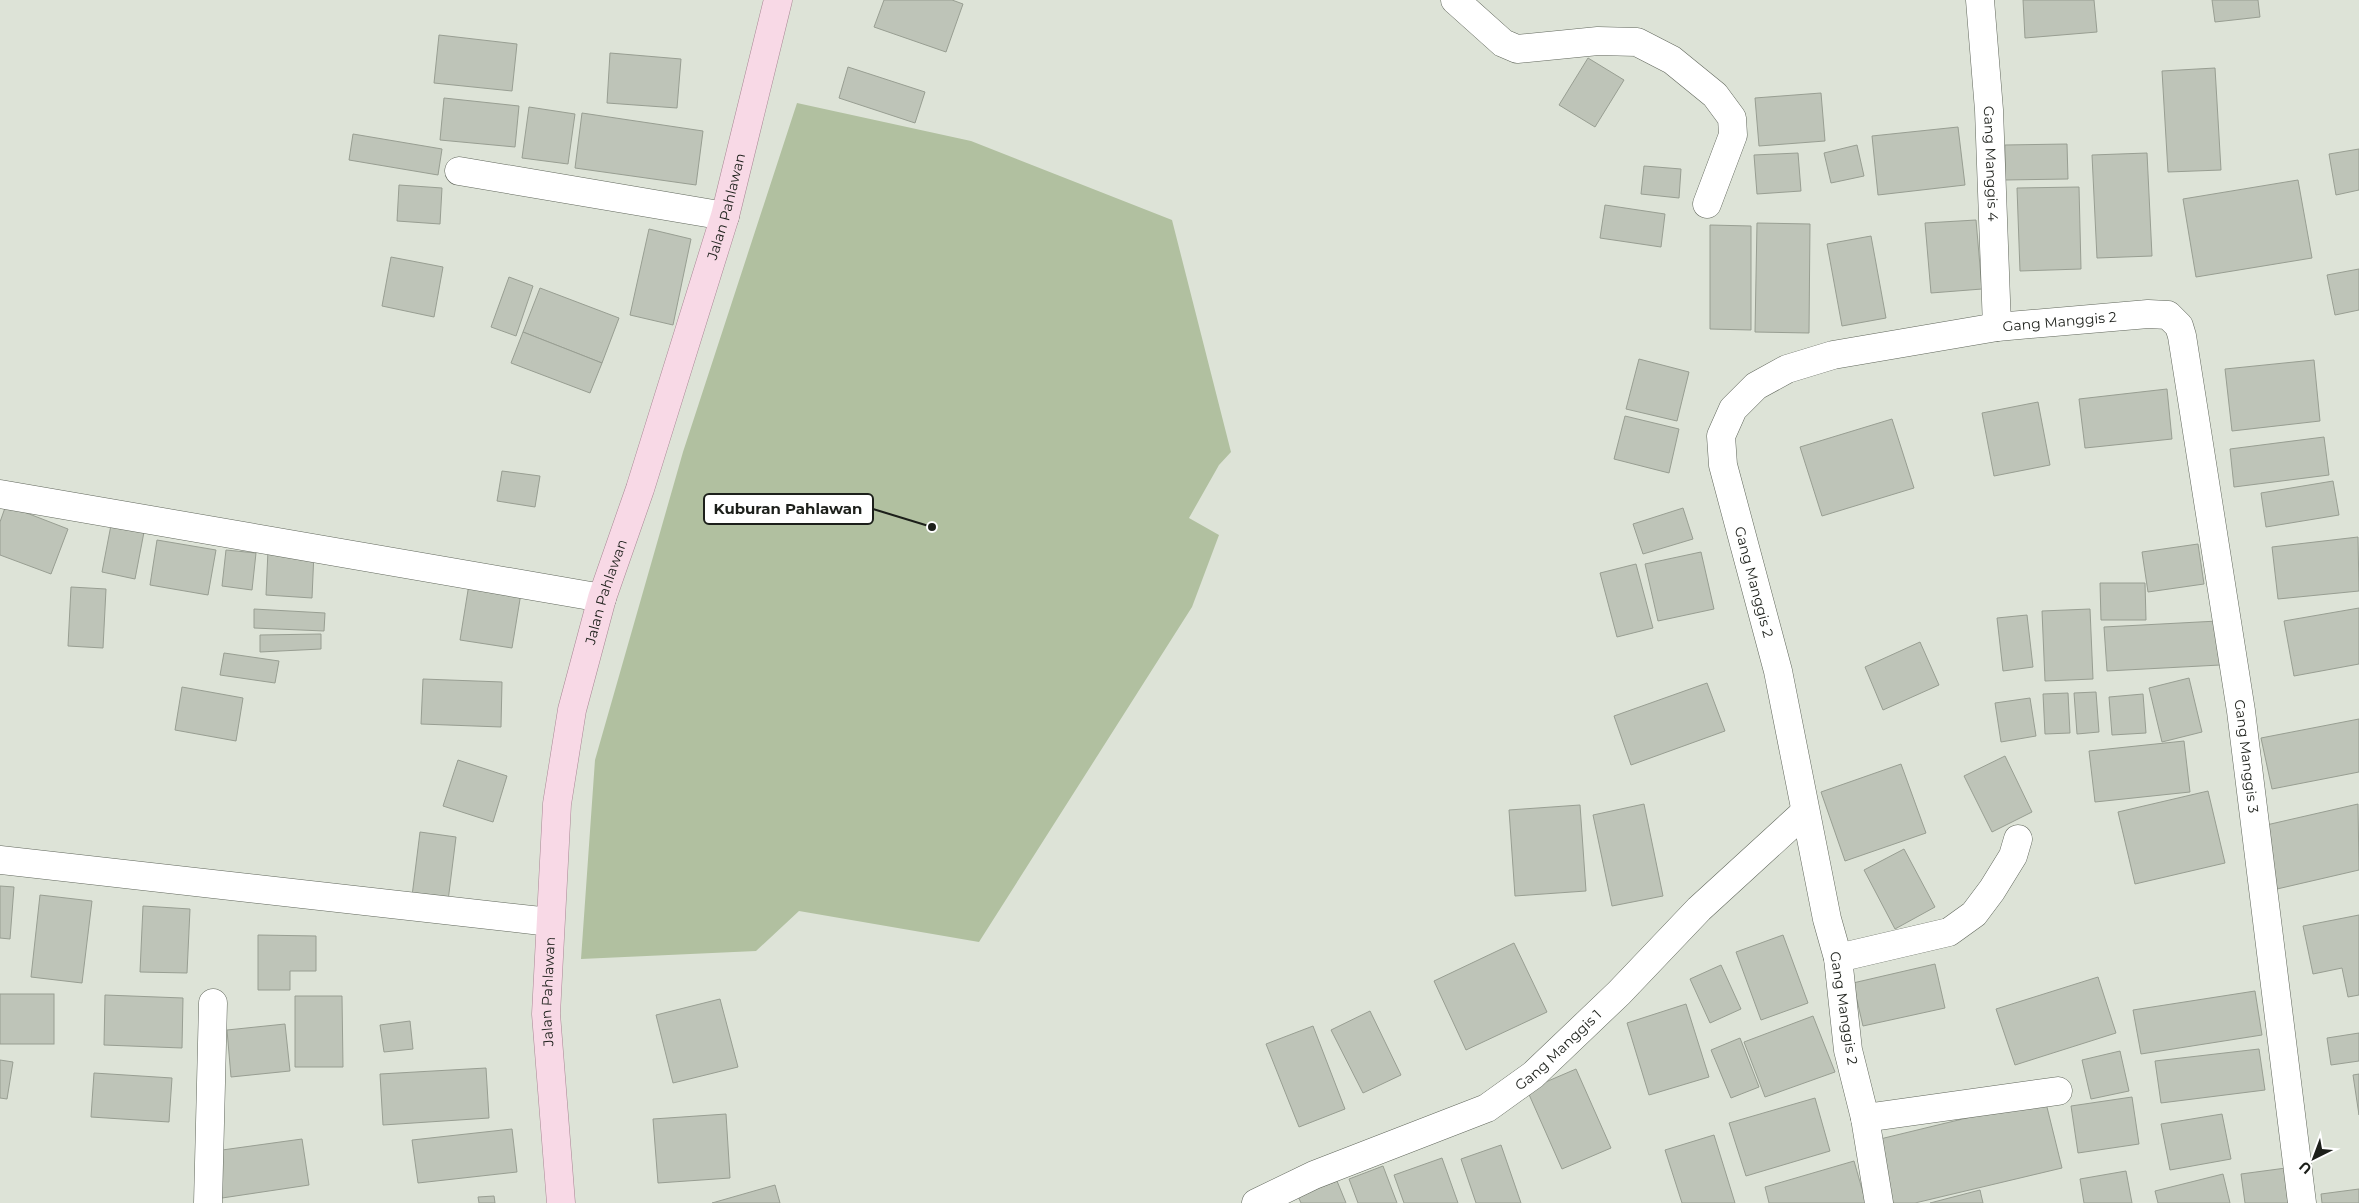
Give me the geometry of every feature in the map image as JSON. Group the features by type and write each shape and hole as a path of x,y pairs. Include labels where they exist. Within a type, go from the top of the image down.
{"main road":[{"name":"Jalan Pahlawan","path":"561,1203 546,1014 557,804 572,710 602,598 640,489 726,216 778,0"}],"street":[{"path":"1455,0 1503,44 1517,49 1598,41 1637,42 1672,60 1715,95 1732,118 1733,135 1707,204"},
{"name":"Gang Manggis 4","path":"1980,0 1990,110 1997,327"},
{"path":"459,171 726,216"},
{"name":"Gang Manggis 2","path":"1878,1203 1865,1118 1848,1050 1838,958 1827,919 1778,671 1723,465 1721,436 1733,409 1756,386 1787,369 1833,355 1997,327 2148,314 2168,315"},
{"name":"Gang Manggis 3","path":"2168,315 2179,326 2182,336 2241,711 2302,1203"},
{"path":"0,494 602,598"},
{"name":"Gang Manggis 1","path":"1256,1203 1314,1175 1487,1108 1533,1075 1619,993 1698,909 1806,812"},
{"path":"1838,958 1949,932 1974,914 1992,890 2013,856 2018,839"},
{"path":"0,860 550,922"},
{"path":"208,1203 212,1004"},
{"path":"1865,1118 2058,1091"}],"green space":[{"path":"797,103 971,141 1172,220 1231,452 1219,465 1189,518 1219,535 1192,607 979,942 799,911 756,951 581,959 595,760 683,452"}],"building":[{"path":"884,0 952,0 963,4 946,52 874,27"},
{"path":"2023,0 2094,0 2097,32 2025,38"},
{"path":"2212,0 2258,0 2260,17 2215,22"},
{"path":"439,35 517,44 512,91 434,83"},
{"path":"610,53 681,59 677,108 607,103"},
{"path":"1588,58 1624,80 1595,127 1559,105"},
{"path":"848,67 925,92 915,123 839,98"},
{"path":"2215,68 2221,170 2168,172 2162,71"},
{"path":"1821,93 1825,141 1759,146 1755,98"},
{"path":"444,98 519,106 515,147 440,140"},
{"path":"529,107 575,114 568,164 522,158"},
{"path":"582,113 703,131 696,185 575,168"},
{"path":"1958,127 1965,185 1878,195 1872,136"},
{"path":"353,134 442,149 438,175 349,160"},
{"path":"2067,144 2068,179 2005,180 2005,145"},
{"path":"1857,145 1864,176 1831,183 1824,153"},
{"path":"2359,149 2359,190 2336,195 2329,154"},
{"path":"1798,153 1801,191 1757,194 1754,155"},
{"path":"2147,153 2152,256 2097,258 2092,155"},
{"path":"1644,166 1681,169 1679,198 1641,194"},
{"path":"2298,180 2312,258 2196,277 2183,199"},
{"path":"399,185 442,188 440,224 397,221"},
{"path":"2079,187 2081,269 2020,271 2017,188"},
{"path":"1605,205 1665,214 1661,247 1600,238"},
{"path":"1976,220 1982,289 1931,293 1925,223"},
{"path":"1757,223 1810,224 1809,333 1755,332"},
{"path":"1710,225 1751,226 1751,330 1710,329"},
{"path":"649,229 691,239 673,325 630,315"},
{"path":"1871,236 1886,318 1842,326 1827,244"},
{"path":"391,257 443,267 434,317 382,306"},
{"path":"2359,269 2359,310 2335,315 2327,275"},
{"path":"509,277 533,286 516,336 491,327"},
{"path":"540,288 619,318 602,363 523,332"},
{"path":"523,332 602,363 590,393 511,363"},
{"path":"1639,359 1689,372 1677,421 1626,409"},
{"path":"2314,360 2320,421 2232,431 2225,369"},
{"path":"2167,389 2172,439 2085,448 2079,399"},
{"path":"2038,402 2050,465 1994,476 1982,413"},
{"path":"1625,416 1679,429 1669,473 1614,459"},
{"path":"1892,419 1914,488 1822,516 1800,447"},
{"path":"2324,437 2329,475 2234,487 2230,449"},
{"path":"502,471 540,476 535,507 497,501"},
{"path":"2333,481 2339,515 2266,527 2261,493"},
{"path":"6,505 68,529 51,574 0,555 0,522"},
{"path":"1683,508 1693,539 1643,554 1633,524"},
{"path":"111,525 144,532 135,579 102,572"},
{"path":"2358,537 2359,591 2278,599 2272,547"},
{"path":"157,540 216,550 208,595 150,585"},
{"path":"2198,544 2204,584 2148,592 2142,552"},
{"path":"226,550 256,553 252,590 222,586"},
{"path":"268,550 314,552 312,598 266,595"},
{"path":"1701,552 1714,609 1658,621 1645,564"},
{"path":"1636,564 1653,628 1617,637 1600,573"},
{"path":"2100,583 2145,583 2146,620 2101,620"},
{"path":"469,584 521,593 512,648 460,640"},
{"path":"71,587 106,589 103,648 68,646"},
{"path":"2359,608 2359,664 2294,676 2284,621"},
{"path":"254,609 325,613 324,631 254,628"},
{"path":"2090,609 2093,679 2045,681 2042,611"},
{"path":"2027,615 2033,667 2003,671 1997,618"},
{"path":"2218,621 2220,665 2107,671 2104,627"},
{"path":"321,634 321,649 260,652 260,635"},
{"path":"1920,642 1939,685 1883,710 1865,667"},
{"path":"224,653 279,661 275,683 220,675"},
{"path":"2189,678 2202,732 2162,742 2149,688"},
{"path":"423,679 502,682 501,727 421,724"},
{"path":"1707,683 1725,731 1631,765 1614,716"},
{"path":"182,687 243,698 236,741 175,730"},
{"path":"2096,692 2099,732 2077,734 2074,693"},
{"path":"2068,693 2070,733 2045,734 2043,694"},
{"path":"2143,694 2146,733 2112,735 2109,697"},
{"path":"2030,698 2036,736 2001,742 1995,703"},
{"path":"2359,719 2359,772 2272,789 2261,738"},
{"path":"2184,741 2190,792 2095,802 2089,751"},
{"path":"2005,756 2032,812 1992,832 1964,776"},
{"path":"458,760 507,776 493,822 443,806"},
{"path":"1901,764 1926,833 1845,861 1821,792"},
{"path":"2208,791 2225,863 2135,884 2118,812"},
{"path":"1644,804 1663,896 1612,906 1593,815"},
{"path":"2358,804 2359,870 2277,889 2262,826"},
{"path":"1580,805 1586,891 1515,896 1509,810"},
{"path":"420,832 456,837 448,901 412,896"},
{"path":"1904,849 1935,907 1895,929 1864,870"},
{"path":"0,886 14,887 10,939 0,938"},
{"path":"40,895 92,901 82,983 31,977"},
{"path":"143,906 190,909 187,973 140,972"},
{"path":"2359,915 2359,995 2348,997 2342,968 2313,974 2303,926"},
{"path":"258,935 316,936 316,971 290,971 290,990 258,990"},
{"path":"1783,935 1808,1003 1761,1020 1736,952"},
{"path":"1514,943 1547,1012 1466,1050 1434,981"},
{"path":"1935,964 1945,1008 1863,1026 1853,983"},
{"path":"1721,965 1741,1009 1710,1023 1690,979"},
{"path":"2098,977 2116,1033 2015,1065 1996,1009"},
{"path":"2255,991 2262,1035 2141,1054 2133,1010"},
{"path":"0,994 54,994 54,1044 0,1044"},
{"path":"105,995 183,998 182,1048 104,1045"},
{"path":"295,996 342,996 343,1067 295,1067"},
{"path":"720,999 738,1067 673,1083 656,1015"},
{"path":"1686,1004 1709,1077 1649,1095 1627,1023"},
{"path":"1370,1011 1401,1075 1363,1093 1331,1030"},
{"path":"1813,1016 1835,1072 1765,1097 1744,1042"},
{"path":"410,1021 413,1049 384,1052 380,1025"},
{"path":"285,1024 290,1071 231,1077 227,1030"},
{"path":"1313,1026 1345,1109 1299,1127 1266,1044"},
{"path":"2359,1033 2359,1061 2331,1065 2327,1038"},
{"path":"1740,1038 1759,1087 1731,1098 1711,1050"},
{"path":"2259,1049 2265,1090 2161,1103 2155,1061"},
{"path":"2120,1051 2129,1091 2091,1099 2082,1060"},
{"path":"0,1060 13,1062 7,1099 0,1098"},
{"path":"486,1068 489,1118 383,1125 380,1074"},
{"path":"1576,1069 1611,1148 1562,1169 1527,1090"},
{"path":"94,1073 172,1078 169,1122 91,1117"},
{"path":"2359,1074 2359,1115 2353,1075"},
{"path":"2132,1097 2139,1144 2078,1153 2071,1106"},
{"path":"1815,1098 1830,1151 1746,1176 1729,1123"},
{"path":"2045,1099 2062,1168 1915,1203 1892,1203 1876,1140"},
{"path":"726,1114 730,1178 658,1183 653,1119"},
{"path":"2222,1114 2231,1159 2170,1170 2161,1124"},
{"path":"512,1129 517,1172 418,1183 412,1140"},
{"path":"1714,1135 1735,1203 1682,1203 1665,1150"},
{"path":"302,1139 309,1185 222,1198 215,1151"},
{"path":"1501,1145 1521,1203 1476,1203 1461,1159"},
{"path":"1442,1158 1458,1203 1404,1203 1394,1175"},
{"path":"1854,1161 1866,1203 1769,1203 1765,1187"},
{"path":"1383,1166 1397,1203 1358,1203 1349,1179"},
{"path":"2286,1168 2291,1203 2245,1203 2241,1174"},
{"path":"2126,1171 2132,1203 2084,1203 2080,1179"},
{"path":"2223,1174 2230,1203 2158,1203 2155,1191"},
{"path":"1337,1181 1346,1203 1301,1203 1298,1196"},
{"path":"775,1185 780,1203 712,1203"},
{"path":"2359,1189 2359,1203 2322,1203 2321,1194"},
{"path":"1980,1190 1983,1203 1930,1203"},
{"path":"494,1196 495,1203 479,1203 478,1197"}],"place":[{"name":"Kuburan Pahlawan","path":"932,527"}]}
